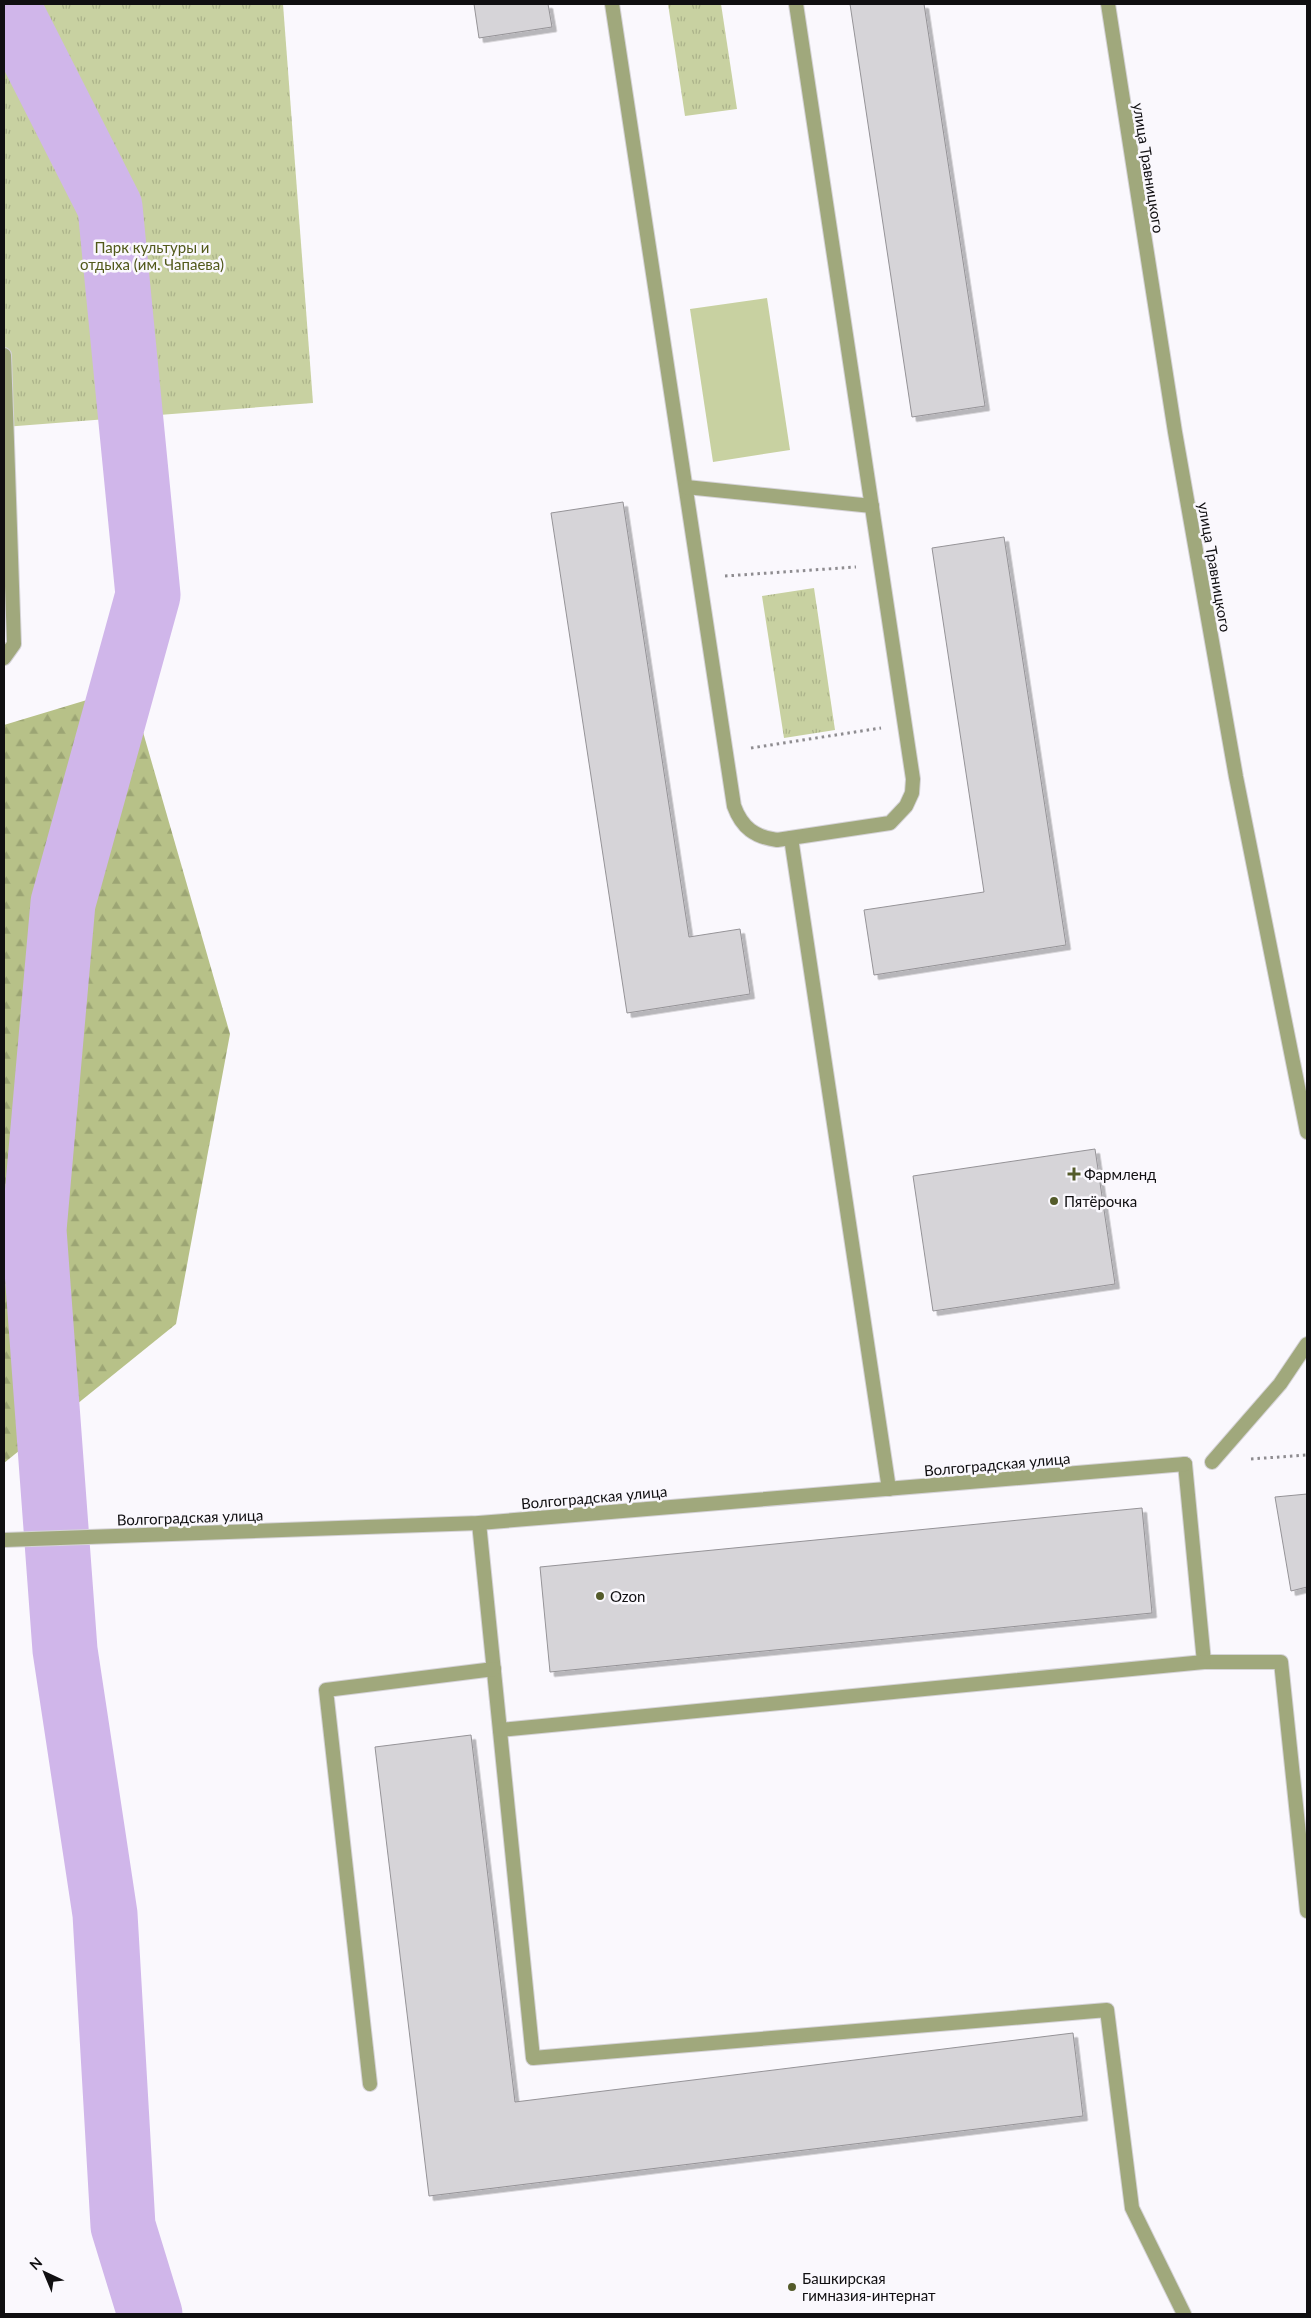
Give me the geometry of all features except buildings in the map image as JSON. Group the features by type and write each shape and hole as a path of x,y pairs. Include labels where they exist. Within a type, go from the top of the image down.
{"street":[{"path":"612,4 734,806 743,825 753,833 763,838 777,840 890,823 906,806 912,793 914,779 796,4"},
{"name":"улица Травницкого","path":"1108,4 1176,441 1236,777 1307,1132"},
{"path":"4,355 14,644 4,658"},
{"path":"686,487 872,506"},
{"path":"790,838 889,1489"},
{"path":"1212,1462 1280,1384 1307,1344"},
{"name":"Волгоградская улица","path":"4,1540 479,1523 1185,1464 1204,1662"},
{"path":"479,1523 534,2058 1107,2010 1132,2208 1184,2314"},
{"path":"500,1730 1204,1662 1281,1662 1307,1911"},
{"path":"370,2084 326,1690 494,1669"}],"path":[{"path":"699,578 882,565"},
{"path":"726,752 905,724"}],"green space":[{"name":"Парк культуры и отдыха (им. Чапаева)","path":"4,4 283,4 313,403 4,427"},
{"path":"668,4 721,4 737,109 685,116"},
{"path":"767,298 790,450 713,462 690,309"},
{"path":"814,588 835,730 784,738 762,596"},
{"path":"130,687 230,1034 176,1324 4,1463 4,725"}],"waterway":[{"path":"7,4 110,207 148,595 63,903 34,1230 65,1650 105,1914 123,2226 150,2314"}],"place":[{"name":"Фармленд","path":"1074,1174"},
{"name":"Пятёрочка","path":"1054,1201"},
{"name":"Ozon","path":"600,1596"},
{"name":"Башкирская гимназия-интернат","path":"792,2287"}]}
